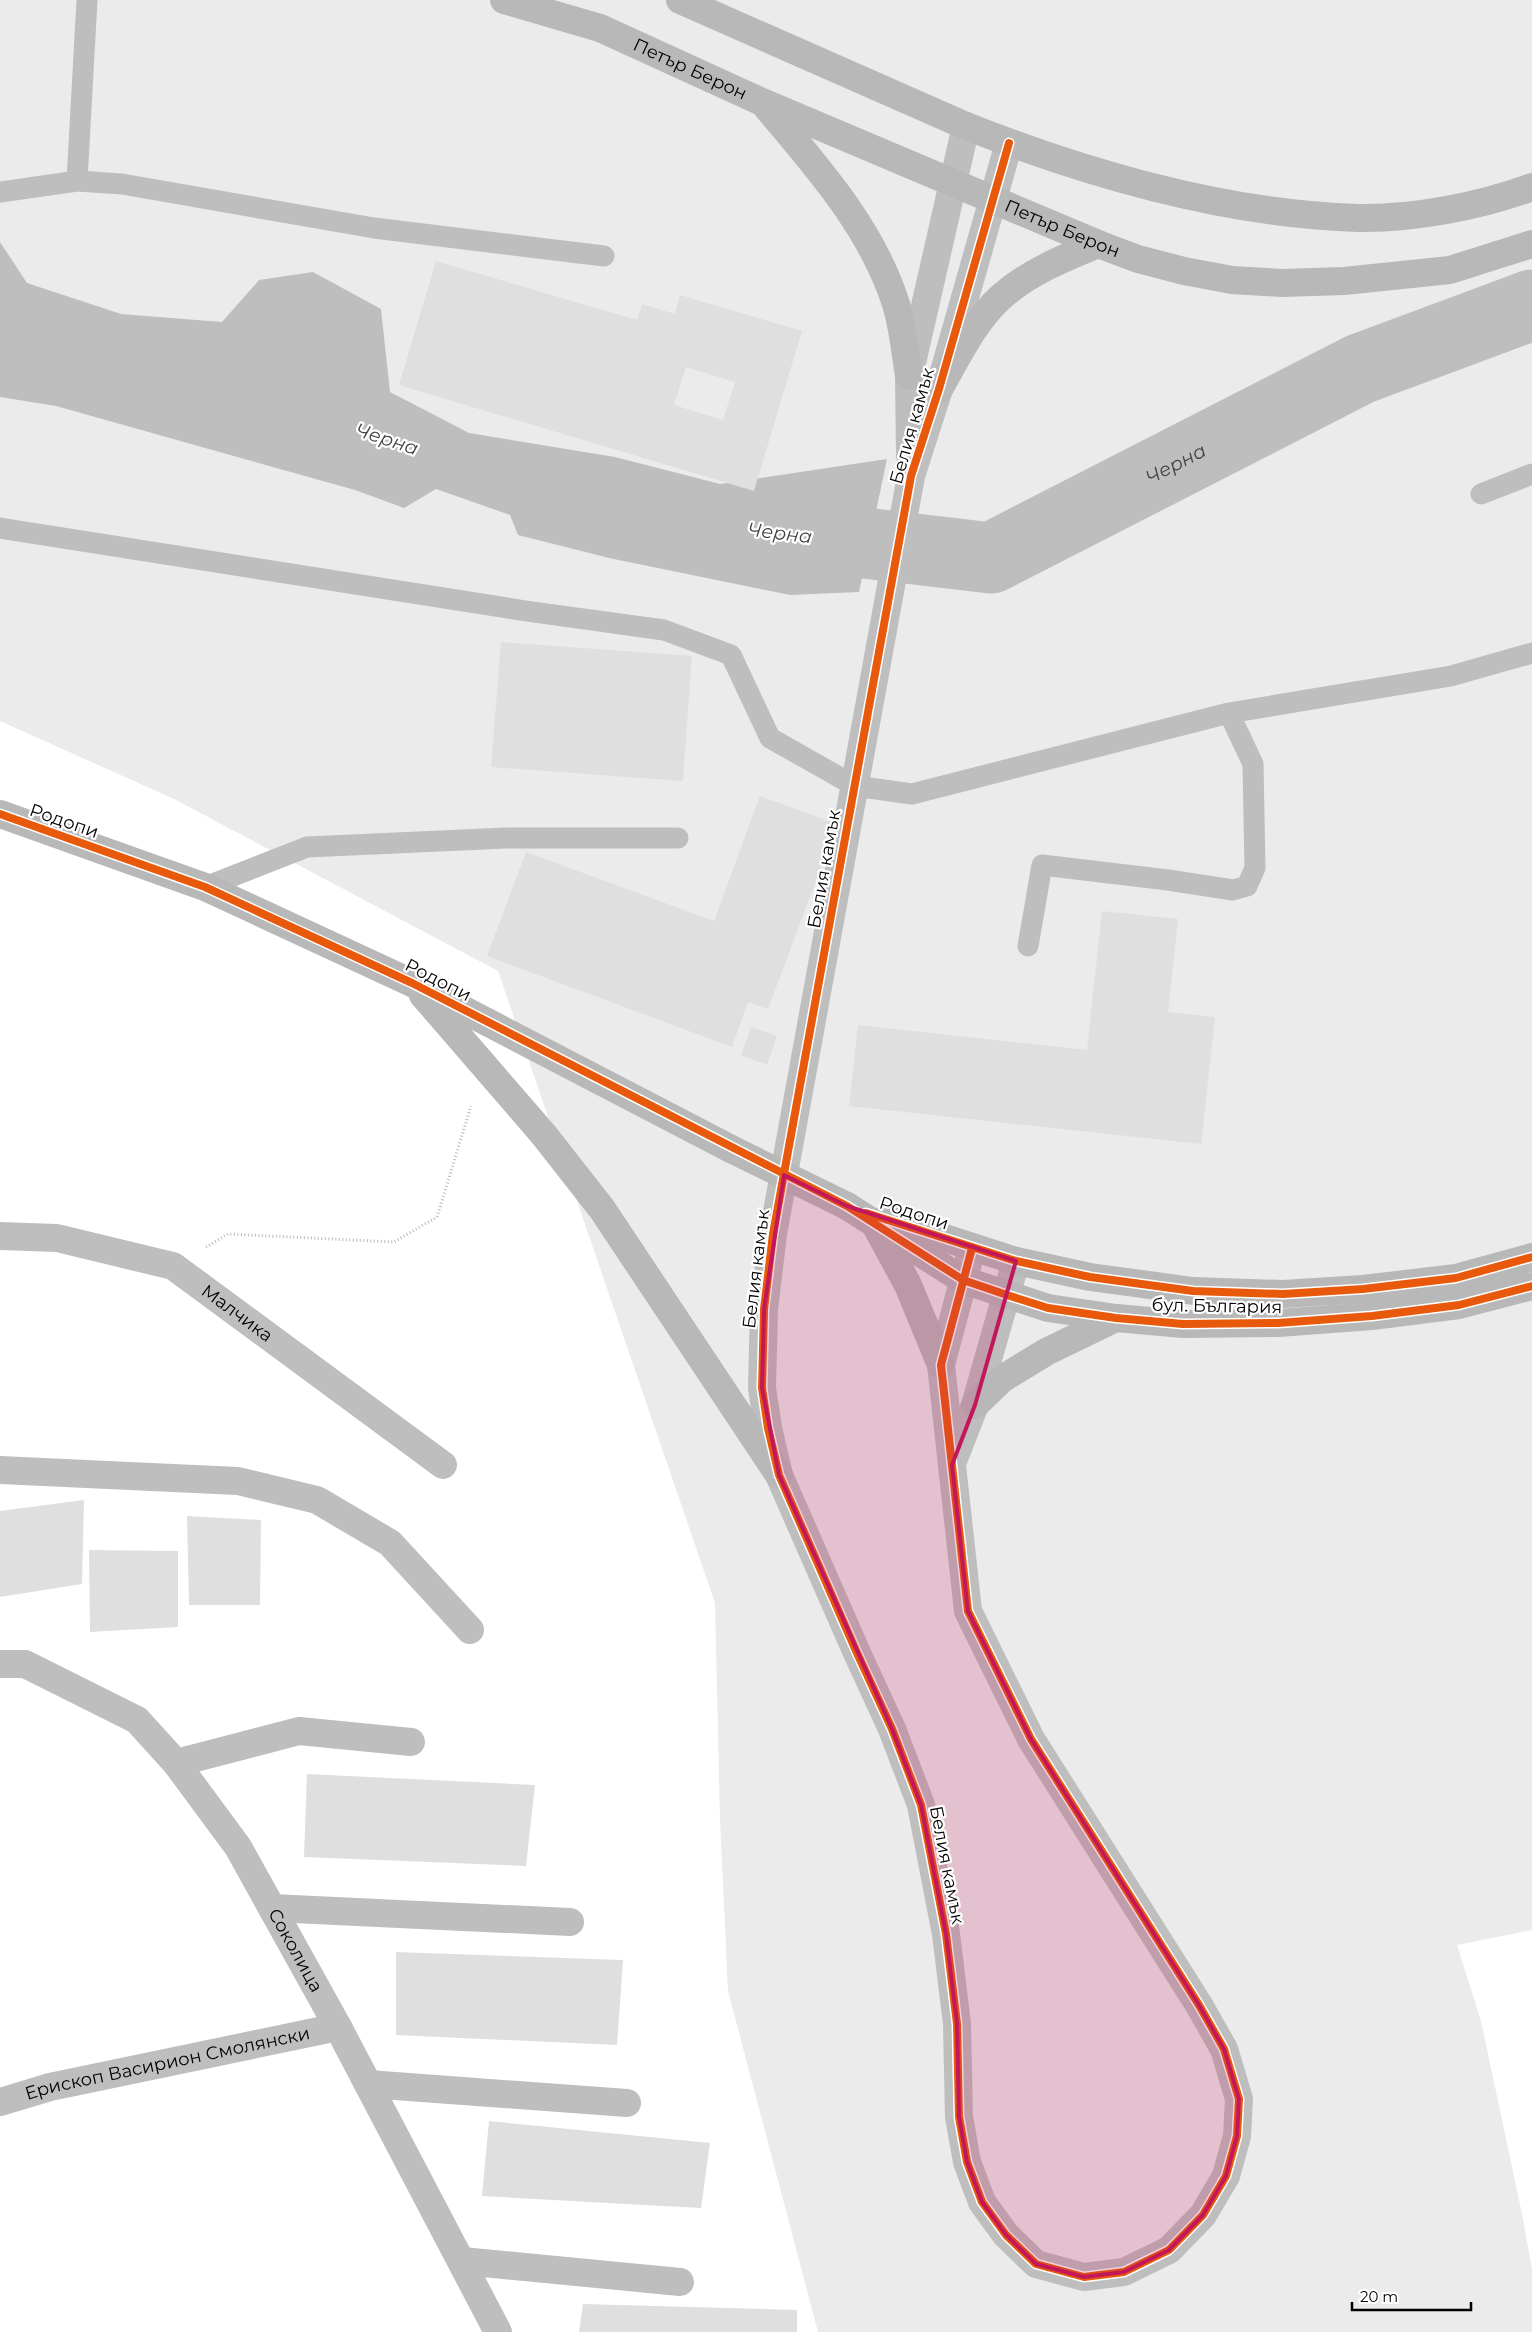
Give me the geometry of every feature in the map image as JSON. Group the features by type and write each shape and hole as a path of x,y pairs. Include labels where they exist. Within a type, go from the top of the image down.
{"street":[{"name":"Петър Берон","path":"504,0 600,28 762,102 1098,244 1138,259 1184,271 1232,280 1282,283 1344,281 1450,270 1532,244"},
{"path":"680,0 966,126 1009,143 1054,159 1178,192 1263,209 1359,218 1409,215 1461,206 1532,187"},
{"path":"762,102 850,211 876,255 895,302 909,376"},
{"name":"Белия камък","path":"911,476 909,376 966,126"},
{"name":"Белия камък","path":"972,1248 941,1365 968,1611 1031,1739 1199,2005 1224,2050 1239,2099 1237,2136 1226,2176 1203,2215 1169,2250 1124,2272 1084,2277 1036,2264 1006,2235 982,2202 967,2162 959,2117 955,2006 946,1934 921,1805 892,1729 856,1653 779,1475 768,1428 762,1388 764,1309 773,1234 911,476 939,389 1009,143"},
{"path":"939,389 978,324 1000,298 1026,278 1098,244"},
{"name":"Родопи","path":"0,814 205,887 412,983 731,1149 846,1206 963,1280"},
{"path":"412,983 532,1120 602,1209 779,1475"},
{"name":"Родопи","path":"846,1206 972,1248"},
{"path":"876,1225 908,1285 941,1365"},
{"name":"Малчика","path":"0,1236 57,1238 173,1266 443,1465"},
{"name":"бул. България","path":"972,1248 1016,1261 1090,1277 1193,1291 1283,1294 1363,1289 1456,1278 1532,1257"},
{"name":"Белия камък","path":"952,1465 975,1405 1016,1261"},
{"name":"бул. България","path":"963,1280 1048,1308 1116,1318 1184,1324 1278,1323 1372,1316 1459,1305 1532,1286"},
{"path":"975,1405 1002,1379 1046,1352 1116,1318"},
{"path":"0,1470 238,1480 317,1500 390,1543 470,1630"},
{"name":"Соколица","path":"0,1664 25,1664 137,1720 176,1763 238,1848 272,1908 338,2027 498,2332"},
{"path":"176,1763 299,1731 411,1742"},
{"path":"272,1908 570,1922"},
{"name":"Ерископ Васирион Смолянски","path":"0,2102 50,2087 338,2027"},
{"path":"368,2084 628,2102"},
{"path":"462,2261 680,2282"}],"lane":[{"path":"77,181 87,0"},
{"path":"0,192 77,181 122,184 374,228 604,256"},
{"path":"1481,494 1532,474"},
{"path":"0,528 526,611 664,630 730,655 770,738 855,786 912,794 1230,713 1451,676 1532,653"},
{"path":"1028,946 1042,865 1233,890 1247,886 1255,868 1253,764 1230,713"},
{"path":"205,887 307,847 506,838 678,838"}],"path":[{"path":"173,1266 228,1234 394,1242 437,1217 472,1109 470,1100"}],"highlighted area":[{"path":"784,1175 847,1206 1016,1261 975,1405 952,1465 968,1611 1031,1739 1199,2005 1224,2049 1239,2099 1237,2136 1226,2176 1203,2215 1169,2250 1124,2272 1084,2277 1036,2264 1006,2235 982,2202 967,2162 959,2117 957,2024 946,1934 921,1805 892,1729 779,1475 762,1388 764,1309"}],"shaded area":[{"path":"0,0 1532,0 1532,1930 1457,1945 1481,2021 1522,2214 1532,2269 1532,2332 818,2332 728,1991 720,1819 715,1603 498,971 174,799 0,721"}],"water":[{"path":"0,242 27,283 121,314 222,322 259,280 313,272 381,309 390,392 469,433 615,457 720,484 887,459 859,592 790,595 609,558 518,535 510,515 436,489 404,508 355,490 56,406 0,397"}],"building":[{"path":"436,261 637,320 642,304 675,314 680,295 802,331 754,491 399,385","holes":["686,367 735,382 723,420 674,405"]},
{"path":"501,642 692,656 683,781 491,767"},
{"path":"760,796 837,824 768,1009 748,1002 732,1047 487,956 526,852 714,921"},
{"path":"1102,911 1178,919 1168,1012 1215,1017 1201,1144 849,1106 858,1025 1087,1050"},
{"path":"751,1027 777,1036 767,1065 741,1055"},
{"path":"84,1500 82,1584 0,1597 0,1511"},
{"path":"187,1516 261,1520 260,1605 189,1605"},
{"path":"89,1550 178,1551 178,1627 90,1632"},
{"path":"307,1774 535,1785 526,1866 304,1857"},
{"path":"396,1952 623,1960 617,2045 396,2035"},
{"path":"489,2121 710,2143 701,2208 482,2196"},
{"path":"583,2304 797,2310 797,2332 579,2332"}],"waterway":[{"name":"Черна","path":"771,532 991,558 1360,369 1532,305"}],"cycle path":[{"path":"972,1248 941,1365 968,1611 1031,1739 1199,2005 1224,2049 1239,2099 1237,2136 1226,2176 1203,2215 1169,2250 1124,2272 1084,2277 1036,2264 1006,2235 982,2202 967,2162 959,2117 957,2024 946,1934 921,1805 892,1729 779,1475 768,1428 762,1388 764,1309 773,1234 911,476 939,389 1009,143"},
{"path":"0,814 205,887 412,983 847,1206 963,1280 1048,1308 1116,1318 1183,1324 1278,1323 1372,1316 1459,1305 1532,1286"},
{"path":"866,1213 1016,1261 1090,1277 1193,1291 1283,1294 1363,1289 1456,1278 1532,1257"}]}
